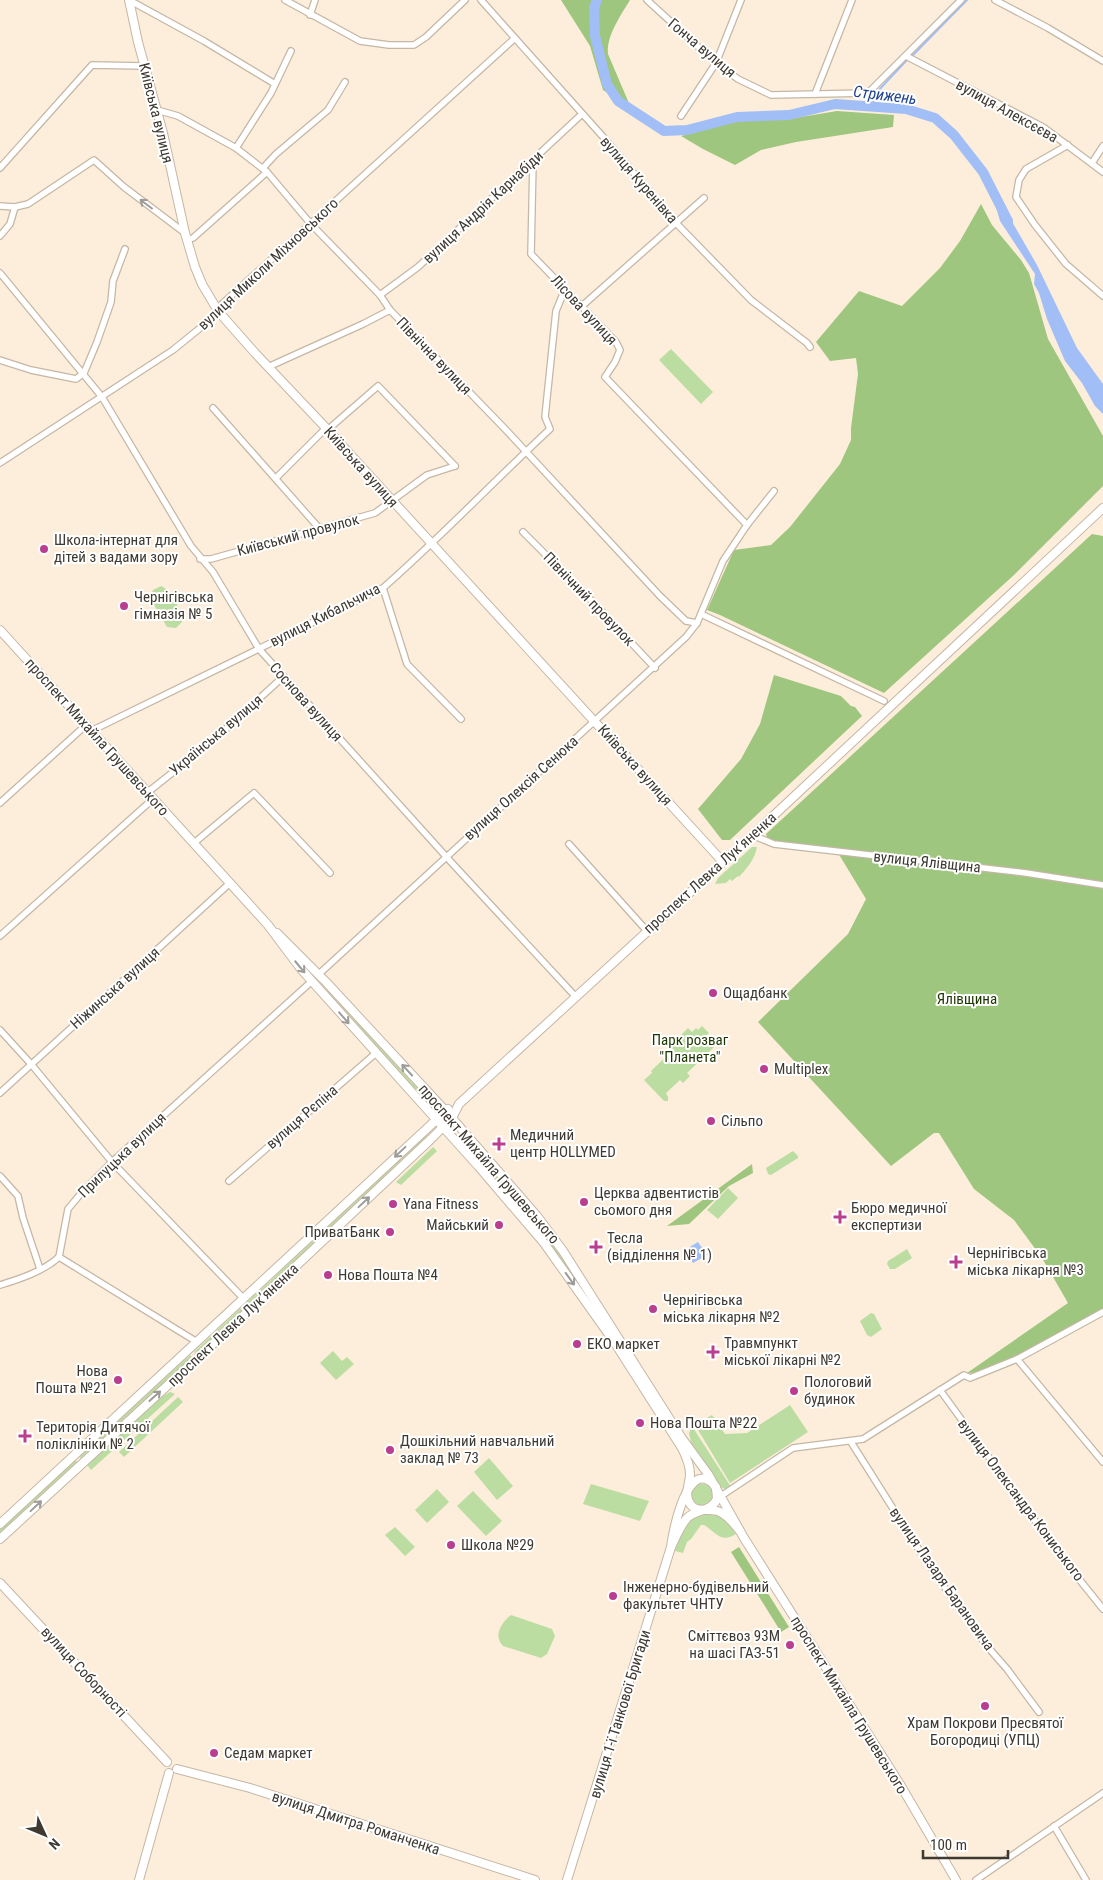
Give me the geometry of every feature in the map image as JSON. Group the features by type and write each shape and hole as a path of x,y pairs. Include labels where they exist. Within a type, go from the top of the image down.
{"main road":[{"name":"Київська вулиця","path":"129,0 144,66 157,110 186,237 198,276 218,311 268,367 329,427 392,501 595,720 723,862"},
{"name":"проспект Левка Лукʼяненка","path":"0,1524 445,1110 459,1104 752,836 1103,508"},
{"name":"проспект Михайла Грушевського","path":"0,630 268,925 297,964 544,1242 610,1335 687,1457 690,1474 687,1490"},
{"name":"проспект Михайла Грушевського","path":"268,925 319,974 445,1110 537,1216 563,1251 681,1437 716,1487 740,1531 901,1786 956,1880"},
{"path":"312,981 319,974"},
{"name":"проспект Левка Лукʼяненка","path":"0,1539 228,1330 443,1127 452,1118 459,1104"},
{"path":"715,1503 718,1495 716,1487 708,1480 693,1482 687,1490 690,1504 694,1508 704,1510 708,1509 715,1503 721,1496"},
{"name":"вулиця 1-ї Танкової Бригади","path":"671,1547 673,1529 687,1490"},
{"name":"проспект Михайла Грушевського","path":"704,1510 714,1509 721,1512 730,1518 740,1531"},
{"name":"вулиця 1-ї Танкової Бригади","path":"568,1880 671,1547 687,1518 704,1510"},
{"name":"вулиця Соборності","path":"0,1583 167,1762 174,1762 177,1769"},
{"path":"167,1762 164,1769 168,1773"},
{"path":"168,1773 172,1773 177,1769"},
{"name":"вулиця Дмитра Романченка","path":"177,1769 250,1788 535,1880"},
{"path":"139,1880 168,1773"}],"street":[{"path":"129,0 204,41 275,84"},
{"path":"284,0 360,41 389,45 414,45 426,37 465,0"},
{"path":"310,15 316,0"},
{"name":"вулиця Куренівка","path":"481,0 677,224 751,300 807,342 810,347"},
{"name":"Гонча вулиця","path":"647,0 716,63 738,79 771,95 868,93 961,0"},
{"path":"681,116 716,63 742,0"},
{"path":"814,94 852,0"},
{"path":"994,0 1048,28 1103,61"},
{"name":"вулиця Миколи Міхновського","path":"0,463 173,350 215,316 221,305 515,38"},
{"path":"236,148 275,84 291,51"},
{"name":"вулиця Алексєєва","path":"906,56 1043,127 1103,172"},
{"path":"0,168 92,65 144,66"},
{"path":"0,206 15,208 28,204 94,160 186,237 193,238 265,170 276,154 328,110 345,82"},
{"name":"Північна вулиця","path":"157,110 178,116 236,148 265,170 310,223 380,295 390,310 506,430 660,596 686,621 697,623"},
{"name":"вулиця Андрія Карнабіди","path":"380,295 418,267 582,114"},
{"path":"1068,145 1026,169 1019,180 1016,197 1066,264 1103,296"},
{"path":"1092,163 1103,146"},
{"name":"Лісова вулиця","path":"533,161 531,254 611,335 620,350 606,377 747,525"},
{"path":"582,306 677,224 704,198"},
{"path":"0,236 10,224 15,208"},
{"path":"0,360 31,370 76,379 84,374 111,302 113,281 125,249"},
{"name":"Соснова вулиця","path":"0,273 102,397 191,546 213,572 259,649 575,996"},
{"name":"вулиця Кибальчича","path":"0,803 89,728 259,649 383,588 550,429 545,417 556,311 565,289"},
{"path":"268,367 390,310"},
{"name":"Київський провулок","path":"200,558 212,559 374,514 427,475 455,466 378,386 329,427"},
{"path":"213,408 319,528"},
{"path":"276,478 329,427"},
{"name":"вулиця Олексія Сенюка","path":"319,974 595,720 655,668 686,637 697,623 723,561 747,525 774,491"},
{"name":"Північний провулок","path":"523,532 655,668"},
{"path":"383,588 407,664 461,719"},
{"path":"701,614 884,701"},
{"name":"Українська вулиця","path":"0,936 151,795 283,677"},
{"path":"194,843 254,793 330,873"},
{"name":"вулиця Ялівщина","path":"752,836 774,844 1026,873 1103,885"},
{"path":"569,844 647,931"},
{"name":"Ніжинська вулиця","path":"0,1093 230,883"},
{"name":"Прилуцька вулиця","path":"59,1257 68,1209 83,1190 312,981"},
{"path":"0,1030 31,1064 112,1162 244,1299"},
{"name":"вулиця Рєпіна","path":"229,1181 376,1053"},
{"path":"0,1176 18,1196 22,1218 40,1269"},
{"path":"0,1284 16,1280 40,1269 59,1257 197,1342"},
{"path":"721,1496 793,1448 863,1439 964,1375 970,1378 1017,1359 1103,1312"},
{"path":"1017,1359 1103,1462"},
{"name":"вулиця Олександра Кониського","path":"940,1390 1062,1558 1103,1609"},
{"name":"вулиця Лазаря Барановича","path":"851,1442 928,1564 986,1645 1039,1712"},
{"path":"976,1880 1103,1793"},
{"path":"1054,1826 1086,1880"}],"green space":[{"path":"561,0 630,0 609,40 608,54 631,108 603,90 590,46"},
{"path":"837,111 894,115 893,127 796,142 761,150 735,165 681,136 742,120 789,119"},
{"path":"981,204 992,225 1021,260 1029,273 1048,339 1103,436 1103,486 1014,575 884,693 707,610 734,550 771,545 790,527 840,464 851,440 858,374 856,358 830,361 816,342 859,291 902,306 940,268 960,241"},
{"path":"671,349 713,392 701,404 659,360"},
{"name":"Ялівщина","path":"1092,534 1103,536 1103,1311 1101,1309 1014,1358 995,1366 967,1373 1068,1303 1042,1258 1014,1220 974,1189 939,1133 934,1133 891,1166 758,1022 848,934 866,899 835,848 768,841 766,834"},
{"path":"161,586 172,596 182,618 182,622 176,628 167,627 150,598 153,590"},
{"path":"774,675 841,696 851,706 855,707 862,716 730,840 722,840 698,809 741,759 760,724"},
{"path":"752,847 757,847 754,855 748,867 739,877 732,881 730,879 726,883 715,884 718,878"},
{"path":"322,985 434,1106 434,1109 430,1106"},
{"name":"Парк розваг \"Планета\"","path":"702,1026 709,1033 705,1037 714,1047 687,1073 690,1076 683,1083 680,1080 666,1093 668,1101 664,1101 644,1080 673,1050 670,1046 688,1028 692,1032"},
{"path":"461,1135 536,1222 577,1278 577,1282 517,1202 459,1137"},
{"path":"425,1136 196,1354 194,1352"},
{"path":"433,1147 437,1151 401,1185 396,1182"},
{"path":"793,1151 798,1158 771,1175 768,1174 766,1168"},
{"path":"752,1164 753,1173 729,1186 689,1224 667,1226"},
{"path":"728,1188 738,1198 718,1219 707,1210"},
{"path":"907,1249 912,1258 895,1269 890,1269 887,1264 888,1261"},
{"path":"871,1313 874,1314 882,1329 871,1337 867,1335 860,1321"},
{"path":"333,1351 342,1361 347,1357 354,1364 336,1380 320,1363"},
{"path":"190,1355 192,1357 81,1458 79,1457"},
{"path":"170,1392 175,1394 91,1470 87,1465 163,1396"},
{"path":"178,1397 183,1402 124,1457 119,1452"},
{"path":"790,1405 808,1432 730,1483 695,1425 712,1415 725,1434 747,1433"},
{"path":"692,1426 731,1487 722,1488 691,1442 689,1433"},
{"path":"489,1458 513,1486 497,1500 474,1472"},
{"path":"75,1460 77,1462 0,1533 0,1529"},
{"path":"591,1484 649,1501 640,1521 583,1504"},
{"path":"702,1484 710,1487 713,1495 710,1503 702,1506 694,1503 691,1495 694,1487"},
{"path":"437,1489 449,1502 427,1523 415,1510"},
{"path":"473,1491 502,1521 486,1536 457,1506"},
{"path":"710,1512 726,1521 736,1534 726,1538 718,1536 704,1525 701,1525 687,1542 683,1553 675,1551 683,1530 690,1520"},
{"path":"395,1527 415,1547 405,1556 385,1535"},
{"path":"739,1547 789,1627 781,1632 731,1552"},
{"path":"511,1615 552,1629 555,1636 547,1654 541,1658 503,1646 498,1634 504,1622"}],"water":[{"path":"996,207 1007,213 1037,265 1077,348 1103,384 1103,414 1095,406 1082,383 1065,361 1034,284 1035,274 1000,221"},
{"path":"698,1242 707,1255 693,1263 685,1250"}],"waterway":[{"name":"Стрижень","path":"597,0 594,8 595,36 607,84 618,101 664,131 687,130 737,117 789,115 835,104 906,109 935,118 954,135 983,172 1008,221"},
{"path":"913,55 967,0"},
{"path":"872,106 876,93 906,61"}],"place":[{"name":"Школа-інтернат для дітей з вадами зору","path":"44,549"},
{"name":"Чернігівська гімназія № 5","path":"124,606"},
{"name":"Ощадбанк","path":"713,993"},
{"name":"Multiplex","path":"764,1069"},
{"name":"Сільпо","path":"711,1121"},
{"name":"Медичний центр HOLLYMED","path":"499,1144"},
{"name":"Церква адвентистів сьомого дня","path":"584,1202"},
{"name":"Yana Fitness","path":"393,1204"},
{"name":"Бюро медичної експертизи","path":"840,1217"},
{"name":"Майський","path":"499,1225"},
{"name":"ПриватБанк","path":"390,1232"},
{"name":"Тесла (відділення № 1)","path":"596,1247"},
{"name":"Чернігівська міська лікарня №3","path":"956,1262"},
{"name":"Нова Пошта №4","path":"328,1275"},
{"name":"Чернігівська міська лікарня №2","path":"653,1309"},
{"name":"ЕКО маркет","path":"577,1344"},
{"name":"Травмпункт міської лікарні №2","path":"713,1352"},
{"name":"Нова Пошта №21","path":"118,1380"},
{"name":"Пологовий будинок","path":"794,1391"},
{"name":"Нова Пошта №22","path":"640,1423"},
{"name":"Територія Дитячої поліклініки № 2","path":"25,1436"},
{"name":"Дошкільний навчальний заклад № 73","path":"390,1450"},
{"name":"Школа №29","path":"451,1545"},
{"name":"Інженерно-будівельний факультет ЧНТУ","path":"613,1596"},
{"name":"Сміттєвоз 93М на шасі ГАЗ-51","path":"790,1645"},
{"name":"Храм Покрови Пресвятої Богородиці (УПЦ)","path":"985,1706"},
{"name":"Седам маркет","path":"214,1753"}]}
